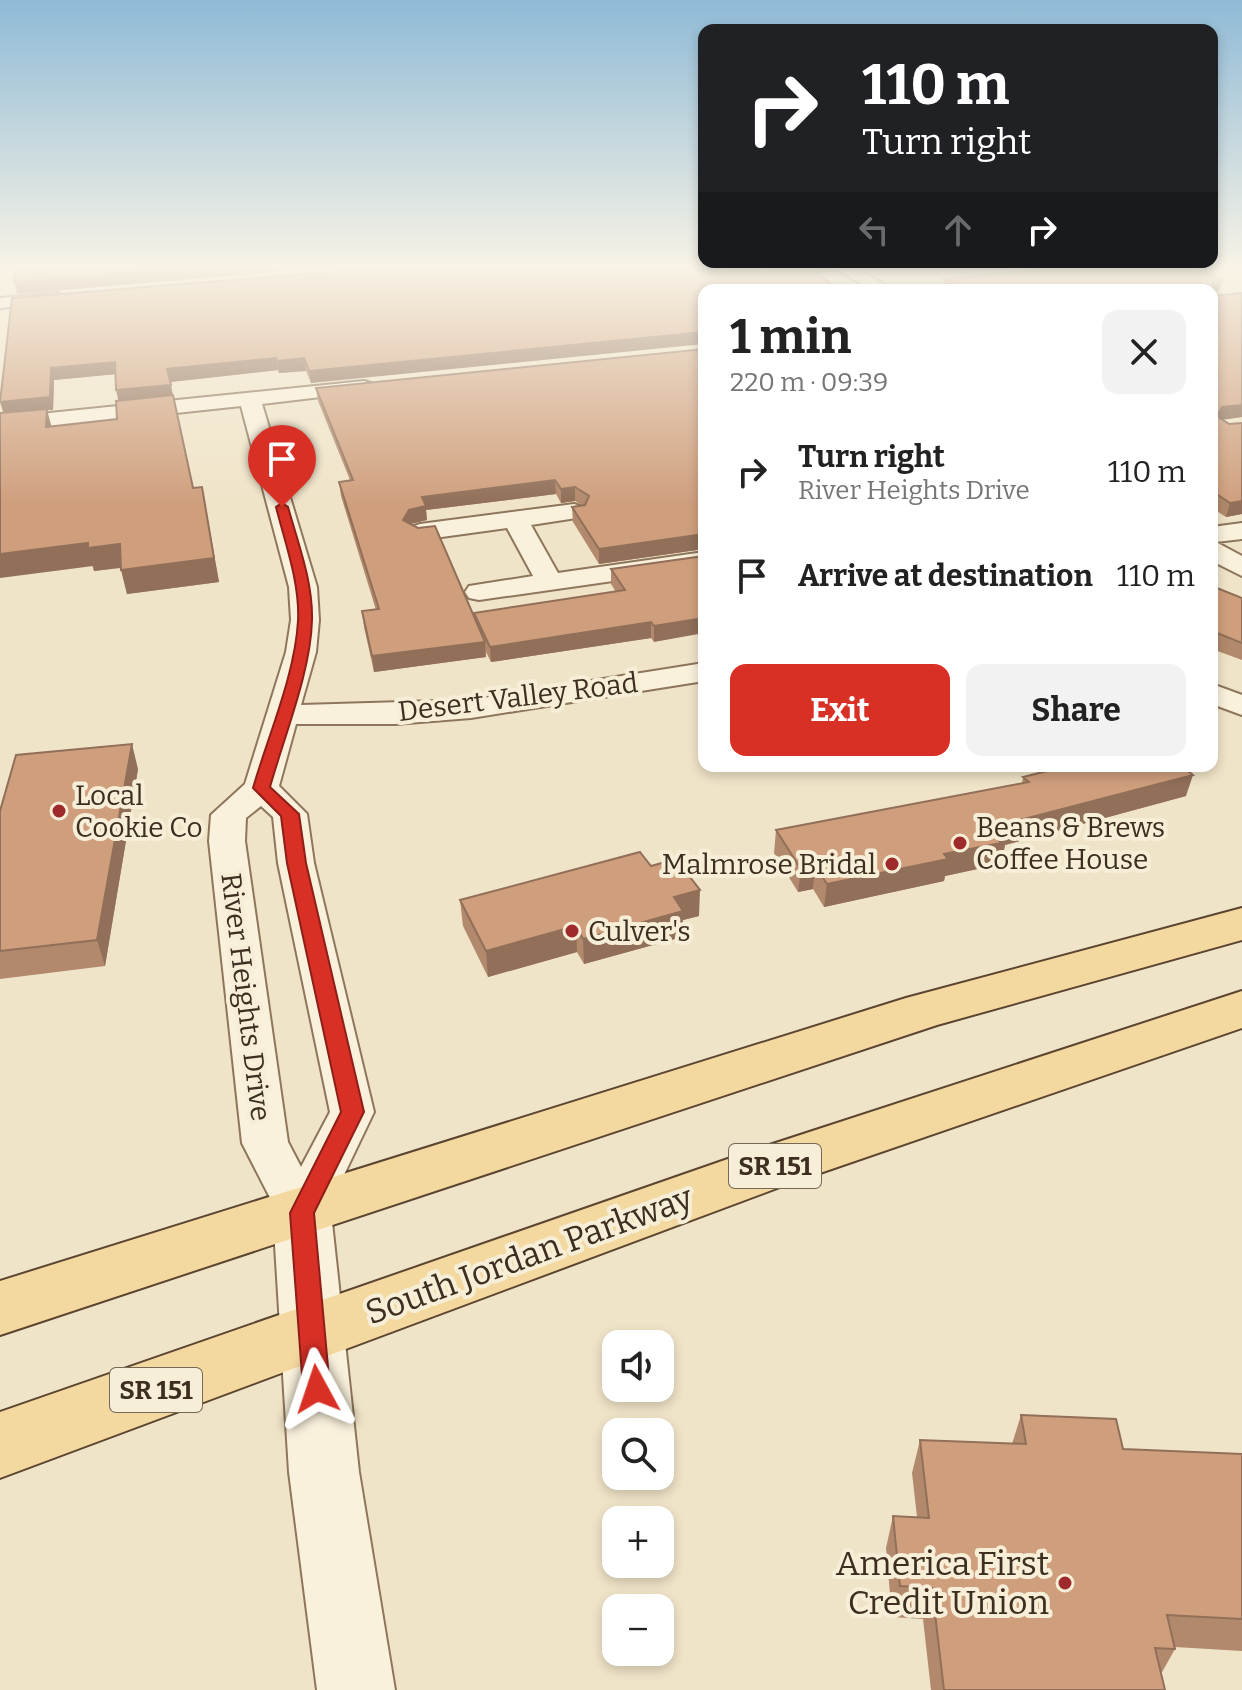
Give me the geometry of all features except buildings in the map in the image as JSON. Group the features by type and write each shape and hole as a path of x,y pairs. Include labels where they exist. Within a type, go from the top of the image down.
{"main road":[{"path":"0,1308 924,1011 1242,924"},
{"name":"South Jordan Parkway","path":"0,1445 783,1163 1242,1009"}],"street":[{"path":"0,425 391,384"},
{"path":"250,399 272,482 282,507 304,602 301,652 261,788 290,814 296,863 352,1112 302,1213"},
{"path":"420,532 574,512"},
{"path":"515,519 550,582"},
{"path":"1218,534 1242,531"},
{"path":"1218,553 1242,568"},
{"path":"479,592 698,561"},
{"name":"Desert Valley Road","path":"283,715 395,714 471,709 698,673"},
{"path":"1218,696 1242,706"},
{"name":"River Heights Drive","path":"261,788 229,815 228,860 265,1143 302,1213 324,1472 356,1690"}],"place":[{"name":"Local Cookie Co","path":"59,811"},
{"name":"Beans & Brews Coffee House","path":"960,843"},
{"name":"Malmrose Bridal","path":"892,864"},
{"name":"Culver's","path":"572,931"},
{"name":"America First Credit Union","path":"1065,1583"}],"route":[{"path":"282,507 303,587 305,620 301,652 261,788 290,814 296,863 352,1112 302,1213 317,1389"}]}
